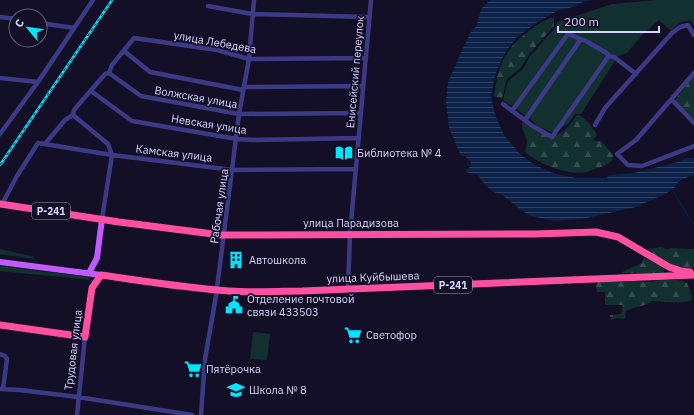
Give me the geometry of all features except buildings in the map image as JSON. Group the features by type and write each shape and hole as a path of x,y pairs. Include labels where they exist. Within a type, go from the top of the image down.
{"highway":[{"name":"улица Парадизова","path":"1,204 224,235 527,234 596,232 618,237 669,268 693,274"},
{"name":"улица Куйбышева","path":"101,275 216,290 258,292 693,274"},
{"path":"92,288 101,275"},
{"name":"Трудовая улица","path":"85,337 92,288"},
{"path":"0,325 85,337"}],"main road":[{"path":"101,275 98,268 97,258 102,219"},
{"path":"92,288 89,273 97,258"},
{"path":"0,262 101,275"}],"street":[{"path":"0,134 38,82 93,0"},
{"name":"Рабочая улица","path":"201,415 205,359 224,235 239,114 249,59 254,0"},
{"name":"Енисейский переулок","path":"348,289 350,234 370,0"},
{"path":"208,6 252,14 368,17"},
{"path":"48,24 74,28"},
{"path":"595,125 605,108 672,33 680,27 688,25 694,35"},
{"path":"512,111 568,34 581,39 608,54 608,56 618,59 636,74"},
{"name":"улица Лебедева","path":"124,51 134,38 217,50 249,59 364,58"},
{"path":"525,120 581,39"},
{"path":"45,144 65,120 73,115 74,110 105,74 109,73 112,66 124,51 150,72 244,88 362,86"},
{"path":"503,104 531,126 552,137 608,56"},
{"name":"Волжская улица","path":"109,73 141,96 239,114 360,113"},
{"path":"694,73 636,140 616,154 628,165 642,166 694,146"},
{"path":"0,78 38,82"},
{"name":"Невская улица","path":"91,91 132,121 236,139 358,138"},
{"path":"672,100 694,123"},
{"path":"73,115 108,144 112,155 102,219"},
{"name":"Камская улица","path":"1,204 38,143 112,155 233,170 356,169"},
{"name":"Трудовая улица","path":"77,415 85,337"},
{"path":"0,354 5,356 7,359 2,389 20,390 192,415"}],"green space":[{"path":"656,0 694,0 694,26 691,21 685,21 678,24 671,31 659,20 642,35 627,53 618,56 581,114 575,114 569,123 554,133 539,127 528,117 503,100 508,81 523,69 530,56 556,27 557,22 612,4"},
{"path":"552,17 554,19 554,26 530,53 521,67 507,79 502,99 494,96 501,64 511,47 534,27"},
{"path":"694,76 694,122 674,101"},
{"path":"577,115 586,120 597,135 593,140 601,141 613,155 612,160 608,164 586,172 579,173 562,171 538,161 525,152 527,141 522,124 525,120 528,118 531,123 537,127 551,135 557,135 567,128"},
{"path":"662,247 666,249 694,249 694,268 678,267 666,263 656,255 652,255 647,251 647,249"},
{"path":"0,249 35,257 34,259 0,254"},
{"path":"645,257 664,269 664,272 662,274 622,273 642,263"},
{"path":"0,266 89,277 90,280 0,271"},
{"path":"660,280 678,280 687,283 692,296 691,300 676,303 652,301 626,311 625,319 617,318 611,320 610,315 621,314 623,305 605,305 605,292 597,292 596,286 598,282 651,282"},
{"path":"253,332 270,334 267,360 250,359"}],"water":[{"path":"492,0 594,0 583,2 573,7 557,11 536,23 516,38 505,53 496,72 491,96 495,115 504,135 520,154 535,165 553,173 576,178 607,178 609,175 634,173 678,162 686,158 694,158 694,175 680,180 674,188 667,193 636,207 582,219 554,221 531,216 522,211 502,195 494,192 485,185 478,175 466,172 466,170 470,167 471,162 465,156 461,156 449,128 446,101 448,82 470,33 477,25 482,8"}],"waterway":[{"path":"672,189 694,226"}],"railway":[{"path":"0,165 112,0"}],"place":[{"name":"Библиотека № 4","path":"344,153"},
{"name":"Автошкола","path":"236,260"},
{"name":"Отделение почтовой связи 433503","path":"234,305"},
{"name":"Светофор","path":"353,335"},
{"name":"Пятёрочка","path":"193,369"},
{"name":"Школа № 8","path":"236,390"}]}
